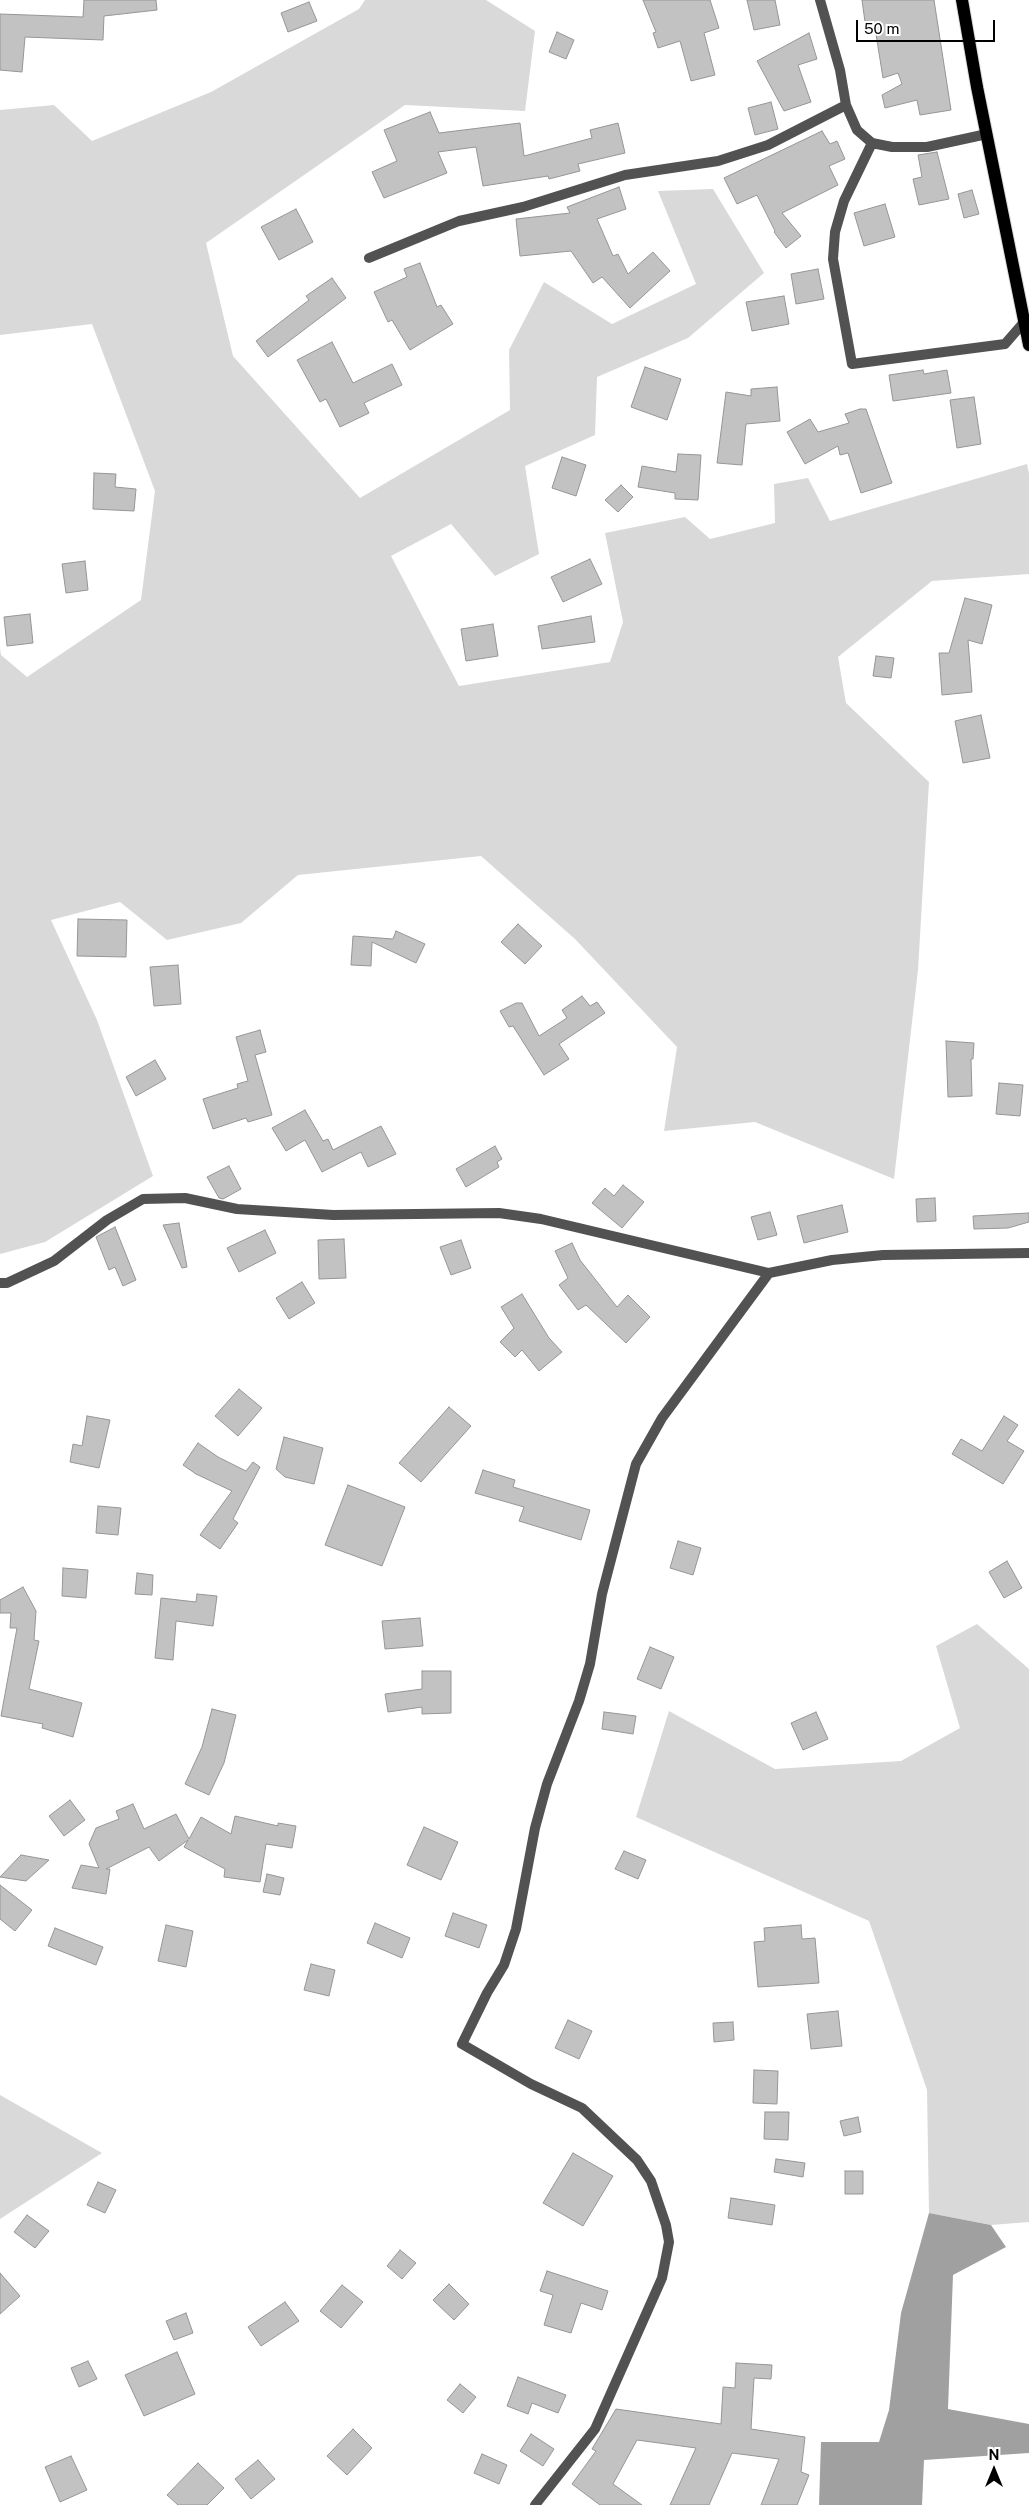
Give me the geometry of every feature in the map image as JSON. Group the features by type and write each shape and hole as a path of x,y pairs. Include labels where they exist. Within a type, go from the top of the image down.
{"main road":[{"path":"962,0 1029,345"}],"street":[{"path":"820,0 840,70 846,105 857,130 872,143 892,147 927,147 987,134"},
{"path":"369,258 459,221 523,207 625,174 718,161 768,145 846,105"},
{"path":"872,143 844,201 834,241 833,259 852,364 1005,344 1025,321"},
{"path":"0,1283 7,1283 54,1261 107,1220 143,1199 185,1198 238,1209 333,1215 498,1212 541,1219 770,1273 832,1260 874,1256 1029,1254"},
{"path":"535,2505 595,2429 662,2278 669,2242 666,2225 651,2181 637,2160 582,2108 531,2084 462,2044 486,1993 504,1966 516,1929 535,1828 547,1784 579,1701 590,1664 602,1594 636,1464 662,1418 770,1273"}],"shaded area":[{"path":"365,0 486,0 535,31 525,111 405,105 206,243 233,356 360,498 510,410 509,350 544,282 612,324 696,284 658,191 713,189 764,273 688,338 597,377 595,435 525,466 539,554 495,576 451,524 391,556 459,686 610,662 623,622 605,533 685,517 710,539 775,523 774,484 808,478 830,521 1027,464 1029,474 1029,574 932,581 838,657 846,703 929,782 918,970 894,1179 755,1122 664,1131 677,1047 575,939 481,856 298,875 241,923 167,940 120,902 51,920 97,1020 153,1176 45,1242 0,1254 0,648 1,655 27,677 141,600 155,491 92,324 0,335 0,110 54,105 92,141 211,92 359,9"},
{"path":"977,1624 1029,1669 1029,2222 991,2225 929,2213 927,2090 869,1921 636,1817 669,1711 775,1769 901,1761 960,1728 936,1646"},
{"path":"0,2095 102,2153 0,2219"},
{"path":"929,2213 991,2225 1006,2247 953,2275 948,2409 1029,2424 1029,2453 924,2460 922,2505 819,2505 821,2442 879,2442 889,2410 901,2313"}],"building":[{"path":"84,0 156,0 157,10 104,16 103,40 25,37 22,72 0,70 0,14 83,17"},
{"path":"643,0 710,0 719,28 704,33 715,75 691,81 680,41 658,48 653,33 656,32"},
{"path":"747,0 775,0 780,25 754,30"},
{"path":"862,0 934,0 951,110 920,115 917,100 885,108 882,95 902,84 898,73 883,78 875,28 866,29"},
{"path":"309,2 317,21 288,32 281,13"},
{"path":"557,32 574,40 566,59 549,52"},
{"path":"809,33 817,59 798,65 811,102 784,111 757,61"},
{"path":"771,102 778,129 755,135 748,108"},
{"path":"430,112 439,133 520,123 524,156 592,138 590,130 618,123 625,153 578,164 580,171 549,179 548,176 483,186 476,147 438,152 447,173 384,198 372,172 397,161 384,130"},
{"path":"822,131 830,144 837,141 845,159 829,166 838,185 782,213 801,236 786,248 774,232 757,195 737,204 724,178"},
{"path":"937,152 949,199 919,205 913,179 922,177 918,155"},
{"path":"619,187 626,209 597,219 613,256 618,254 628,274 653,252 670,271 630,308 602,277 593,283 571,251 520,256 516,219 570,213 567,207"},
{"path":"972,190 979,214 964,218 958,194"},
{"path":"885,204 895,237 864,246 854,213"},
{"path":"296,209 313,242 279,260 261,227"},
{"path":"420,263 437,307 441,305 453,324 410,350 392,320 388,322 374,292 407,277 404,269"},
{"path":"818,269 824,299 796,304 791,274"},
{"path":"332,278 346,298 268,357 256,341 309,300 306,296"},
{"path":"784,296 789,324 752,331 746,302"},
{"path":"332,342 353,383 392,364 402,385 364,403 369,413 340,427 326,399 320,402 297,360"},
{"path":"645,367 681,379 667,420 631,407"},
{"path":"923,370 924,374 947,370 951,393 893,401 889,375"},
{"path":"777,387 780,421 746,424 742,465 717,463 726,392 751,396 751,389"},
{"path":"974,397 981,444 957,448 950,400"},
{"path":"866,409 892,483 861,493 848,453 840,455 838,446 805,464 787,432 810,419 818,432 849,423 845,414"},
{"path":"678,454 701,455 698,500 675,499 675,493 638,487 642,466 676,472"},
{"path":"562,457 586,465 576,496 552,488"},
{"path":"94,473 116,474 115,487 136,489 134,511 93,509"},
{"path":"621,485 633,497 618,512 605,500"},
{"path":"590,559 602,584 563,602 551,577"},
{"path":"85,561 88,590 66,593 62,564"},
{"path":"965,598 992,605 982,644 968,640 972,692 942,695 939,653 949,653"},
{"path":"30,614 33,643 7,646 4,617"},
{"path":"591,616 595,642 542,649 538,626"},
{"path":"493,624 498,656 466,661 461,629"},
{"path":"876,656 894,658 891,678 873,676"},
{"path":"981,715 990,758 963,763 955,721"},
{"path":"78,919 127,920 126,957 77,956"},
{"path":"518,924 542,946 525,964 501,942"},
{"path":"396,931 425,944 416,963 372,942 371,966 351,965 353,936 393,939"},
{"path":"178,965 181,1004 154,1006 150,967"},
{"path":"582,996 590,1006 597,1002 605,1013 559,1044 569,1059 544,1075 513,1026 509,1027 500,1011 516,1003 522,1003 539,1036 567,1018 562,1010"},
{"path":"260,1030 266,1052 255,1055 272,1115 248,1122 246,1118 213,1129 203,1099 238,1088 237,1084 248,1081 236,1037"},
{"path":"946,1041 974,1043 973,1059 971,1059 972,1096 948,1097"},
{"path":"155,1060 166,1079 136,1096 126,1077"},
{"path":"999,1083 1023,1085 1020,1116 996,1114"},
{"path":"305,1110 323,1141 328,1139 333,1150 381,1126 396,1154 368,1167 361,1152 322,1172 305,1140 286,1151 272,1128"},
{"path":"495,1146 502,1159 497,1162 499,1167 466,1187 456,1169"},
{"path":"229,1166 241,1189 223,1199 219,1198 207,1177"},
{"path":"623,1185 644,1202 622,1228 592,1203 605,1188 614,1196"},
{"path":"935,1198 936,1221 917,1222 916,1199"},
{"path":"842,1205 848,1232 804,1243 797,1216"},
{"path":"770,1212 777,1235 758,1240 751,1217"},
{"path":"1029,1213 1029,1222 1008,1228 974,1229 973,1216"},
{"path":"179,1223 187,1267 182,1268 163,1225"},
{"path":"115,1227 136,1280 123,1286 115,1267 109,1270 96,1237"},
{"path":"265,1230 276,1253 239,1272 227,1248"},
{"path":"344,1239 346,1278 319,1279 318,1240"},
{"path":"461,1240 471,1268 451,1275 440,1247"},
{"path":"572,1243 580,1260 617,1307 628,1295 650,1317 626,1343 586,1305 578,1310 559,1285 568,1278 555,1251"},
{"path":"302,1282 315,1303 289,1319 276,1298"},
{"path":"522,1294 549,1338 562,1352 539,1371 522,1350 515,1357 500,1342 514,1328 501,1307"},
{"path":"239,1389 262,1408 238,1436 215,1416"},
{"path":"449,1407 471,1426 421,1482 399,1463"},
{"path":"87,1416 110,1420 99,1468 70,1462 73,1444 82,1446"},
{"path":"1004,1416 1018,1425 1007,1441 1024,1451 1003,1484 952,1454 961,1439 982,1451"},
{"path":"284,1437 323,1448 314,1484 285,1477 276,1469"},
{"path":"198,1443 218,1457 246,1471 253,1462 260,1467 233,1519 238,1523 220,1549 200,1535 232,1491 196,1474 183,1465"},
{"path":"483,1470 515,1480 513,1487 590,1510 581,1540 519,1521 524,1507 475,1493"},
{"path":"348,1485 405,1507 382,1566 325,1545"},
{"path":"98,1506 121,1508 118,1535 96,1533"},
{"path":"678,1541 701,1548 693,1575 670,1568"},
{"path":"1007,1561 1022,1588 1004,1598 989,1572"},
{"path":"63,1568 88,1570 86,1598 62,1596"},
{"path":"137,1573 153,1575 152,1595 135,1594"},
{"path":"23,1587 36,1611 34,1640 39,1641 29,1689 82,1703 73,1737 42,1728 43,1724 1,1716 17,1628 10,1628 11,1613 0,1613 0,1600"},
{"path":"197,1594 217,1596 213,1626 176,1621 173,1660 155,1658 161,1598 196,1602"},
{"path":"420,1618 423,1646 385,1649 382,1621"},
{"path":"650,1647 674,1657 661,1689 637,1679"},
{"path":"422,1671 451,1671 451,1713 422,1714 422,1707 388,1712 385,1694 422,1689"},
{"path":"212,1709 236,1715 224,1763 209,1795 185,1784 202,1747"},
{"path":"604,1712 636,1716 633,1734 602,1729"},
{"path":"816,1712 828,1739 803,1750 791,1723"},
{"path":"70,1800 85,1820 64,1836 49,1816"},
{"path":"133,1804 144,1829 176,1814 189,1839 201,1817 231,1834 235,1816 278,1826 278,1823 296,1826 292,1848 266,1844 260,1882 224,1877 225,1869 184,1847 188,1840 159,1861 149,1847 106,1869 110,1869 106,1894 72,1888 81,1865 99,1868 89,1844 96,1828 119,1819 116,1811"},
{"path":"424,1827 458,1842 441,1880 407,1865"},
{"path":"624,1851 646,1860 638,1879 615,1869"},
{"path":"21,1855 49,1860 26,1881 0,1877"},
{"path":"267,1874 284,1878 280,1895 263,1892"},
{"path":"0,1885 32,1910 15,1931 0,1919"},
{"path":"453,1913 487,1925 479,1948 445,1936"},
{"path":"375,1923 410,1938 402,1958 367,1943"},
{"path":"166,1925 193,1931 186,1967 158,1961"},
{"path":"801,1925 802,1939 815,1938 819,1983 758,1987 754,1942 765,1941 764,1928"},
{"path":"55,1928 103,1947 96,1965 48,1946"},
{"path":"311,1964 335,1970 329,1996 304,1990"},
{"path":"838,2011 842,2046 811,2049 807,2014"},
{"path":"568,2020 592,2031 579,2059 555,2048"},
{"path":"733,2022 734,2040 714,2042 713,2023"},
{"path":"754,2070 778,2071 777,2104 753,2103"},
{"path":"765,2112 789,2112 788,2140 764,2139"},
{"path":"858,2117 861,2132 844,2136 840,2121"},
{"path":"573,2153 613,2176 583,2226 543,2203"},
{"path":"776,2159 805,2163 803,2177 774,2172"},
{"path":"845,2171 863,2171 863,2194 845,2194"},
{"path":"98,2182 116,2190 105,2213 87,2205"},
{"path":"731,2198 775,2205 772,2225 728,2218"},
{"path":"27,2215 49,2231 35,2248 14,2232"},
{"path":"400,2250 416,2263 402,2279 387,2266"},
{"path":"547,2271 608,2291 602,2310 581,2303 571,2333 544,2325 553,2295 540,2291"},
{"path":"0,2273 20,2296 0,2314"},
{"path":"449,2284 469,2304 454,2320 433,2300"},
{"path":"342,2285 363,2302 341,2328 320,2311"},
{"path":"285,2302 299,2321 261,2346 248,2327"},
{"path":"186,2313 193,2333 174,2340 166,2321"},
{"path":"177,2352 195,2394 144,2416 125,2375"},
{"path":"88,2361 97,2379 79,2387 71,2368"},
{"path":"736,2363 772,2365 771,2379 754,2378 751,2429 805,2437 801,2472 809,2475 797,2505 761,2505 779,2459 732,2453 709,2505 670,2505 696,2448 637,2440 613,2484 642,2505 600,2505 572,2484 596,2451 592,2449 616,2409 721,2424 723,2387 735,2388"},
{"path":"518,2377 566,2395 558,2413 532,2403 528,2414 507,2406"},
{"path":"460,2384 476,2397 463,2413 447,2400"},
{"path":"353,2429 372,2448 347,2475 327,2456"},
{"path":"531,2434 554,2449 543,2466 520,2451"},
{"path":"482,2454 507,2465 499,2484 474,2473"},
{"path":"71,2456 87,2490 60,2502 45,2467"},
{"path":"258,2460 275,2479 251,2499 235,2479"},
{"path":"198,2463 224,2488 207,2505 178,2505 167,2495"}]}
